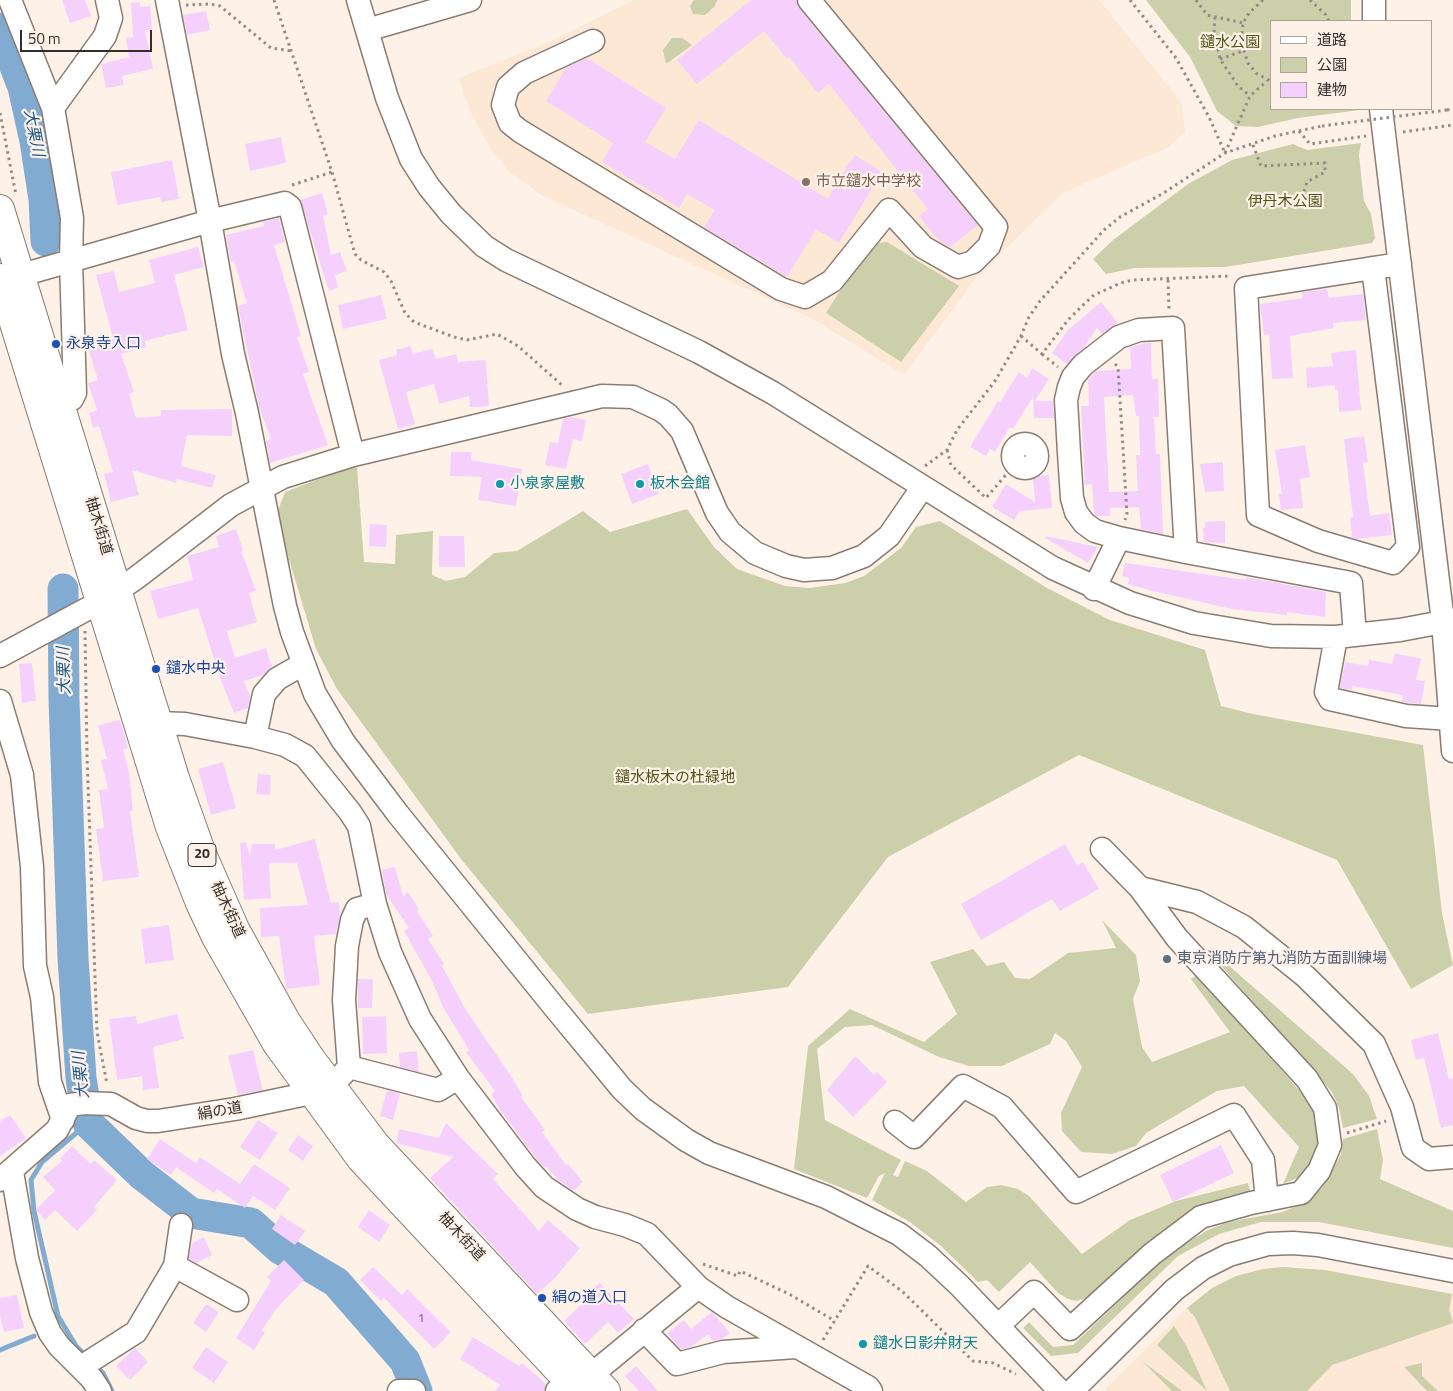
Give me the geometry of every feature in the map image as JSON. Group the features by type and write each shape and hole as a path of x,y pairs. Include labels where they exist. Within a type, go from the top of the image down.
{"main road":[{"name":"柚木街道","path":"7,206 11,277 95,608 170,827 200,903 239,980 277,1044 330,1081"},
{"name":"柚木街道","path":"11,277 60,405 95,608 158,723 195,838 235,929 286,1021 381,1152 580,1386"}],"street":[{"path":"10,0 53,108 72,218 68,261 75,393 72,399 60,405"},
{"path":"53,108 105,36 111,18 106,0"},
{"path":"358,0 387,98 411,159 429,187 451,214 484,246 530,273 698,352 732,370 922,478 1053,568 1094,589 1166,615 1233,631 1271,636 1346,636 1448,621"},
{"path":"367,30 470,0"},
{"path":"593,41 524,73 508,87 503,105 510,123 781,289 805,297 832,281 889,210 923,247 958,267 973,262 989,246 996,227 809,0"},
{"path":"1374,0 1374,20"},
{"path":"168,3 210,221 233,354 247,413 285,606 303,664 315,694 331,722 370,779 555,1008 622,1089 636,1102 686,1140 709,1152 826,1197 899,1234 928,1256 1060,1391"},
{"path":"1381,110 1432,540 1448,621 1453,751"},
{"path":"11,277 210,221 285,203 290,207 353,455"},
{"path":"1400,264 1246,288 1258,515 1318,540 1392,562 1408,547 1432,540"},
{"path":"1373,268 1408,547"},
{"path":"1186,552 1173,328 1132,332 1119,338 1083,365 1073,377 1069,387 1066,400 1072,498 1076,512 1084,523 1095,531 1119,538 1186,552 1351,583 1346,636 1326,692 1330,699 1406,716 1451,719"},
{"path":"0,656 42,633 95,608 220,513 261,488 308,467 581,401 622,396 642,400 661,410 682,431 717,513 730,532 755,553 786,566 804,570 832,568 864,556 889,536 922,478"},
{"path":"1016,463 1014,452 1022,443 1034,447 1038,455 1069,453"},
{"path":"1094,589 1119,538"},
{"path":"255,737 264,694 277,679 303,664"},
{"path":"2,710 22,775 32,867 35,966 42,997 50,1082 66,1113"},
{"path":"158,723 185,724 255,737 285,745 305,756 359,826 376,904 390,952 420,1019 458,1078 525,1166 544,1187 589,1214 647,1234 697,1278 796,1347 868,1387 871,1391"},
{"path":"998,1326 1034,1292 1070,1329 1152,1254 1201,1217 1301,1193 1319,1172 1330,1145 1325,1108 1307,1079 1177,938 1140,888 1102,849"},
{"path":"1140,888 1197,902 1244,927 1305,976 1374,1044 1404,1116 1413,1148 1429,1159 1453,1157"},
{"path":"376,904 357,909 352,920 347,946 344,1000 330,1081 438,1090 458,1078"},
{"name":"絹の道","path":"111,1104 136,1118 158,1121 235,1110 330,1081"},
{"path":"895,1122 914,1137 964,1086 1002,1107 1076,1192 1234,1115 1263,1160 1267,1200"},
{"path":"66,1113 111,1104"},
{"path":"66,1113 57,1130 6,1176 36,1301 50,1333 82,1367 100,1391"},
{"path":"82,1367 136,1332 175,1266 181,1225"},
{"path":"1072,1391 1180,1286 1203,1268 1228,1255 1268,1244 1293,1243 1318,1245 1453,1271"},
{"path":"175,1266 237,1300"},
{"path":"580,1386 644,1330 697,1278"},
{"path":"644,1330 677,1364 723,1352 796,1347"}],"path":[{"path":"274,0 293,51 332,172 355,254 361,260 384,272 391,281 405,313 414,322 467,340 497,334 518,346 581,401"},
{"path":"1130,0 1176,58 1209,117 1225,153"},
{"path":"1196,0 1207,15 1244,24"},
{"path":"1263,0 1257,2 1244,24 1241,42 1248,64 1256,73 1270,82"},
{"path":"1310,0 1316,4 1328,20"},
{"path":"1316,4 1319,0"},
{"path":"168,3 220,6 271,48 293,51"},
{"path":"1215,17 1214,32 1220,59 1238,86 1250,96"},
{"path":"1220,59 1243,52"},
{"path":"1225,153 1250,96 1267,81"},
{"path":"922,478 947,450 957,430 994,381 1021,336 1029,317 1040,301 1104,230 1120,217 1170,189 1225,153 1275,136 1322,126 1453,109"},
{"path":"0,114 14,177 7,206"},
{"path":"1403,132 1453,125"},
{"path":"1299,131 1310,144 1366,136"},
{"path":"1253,145 1261,166 1325,163 1325,172 1307,182 1303,195 1304,204"},
{"path":"285,203 290,186 332,172"},
{"path":"1021,336 1042,354 1068,320 1094,295 1108,288 1133,280 1230,276"},
{"path":"1168,280 1169,328"},
{"path":"1103,350 1118,367 1127,514 1119,538"},
{"path":"947,450 951,464 986,498 1016,463"},
{"path":"95,608 87,756 97,1032 111,1104"},
{"path":"1329,1138 1404,1116"},
{"path":"697,1278 699,1262 738,1276 740,1271 788,1294 835,1320"},
{"path":"824,1338 868,1266 902,1292 973,1361 993,1363 1021,1376"}],"shaded area":[{"name":"市立鑓水中学校","path":"633,0 1099,0 1182,103 1185,132 1169,147 1063,193 975,279 904,375 811,318 543,196 509,172 486,141 470,111 459,78 551,41"},
{"path":"1283,1267 1325,1270 1453,1294 1453,1391 1106,1391 1106,1388 1187,1308 1212,1288 1236,1276 1263,1269"}],"green space":[{"path":"694,0 717,1 714,7 705,15 693,14 690,6"},
{"name":"鑓水公園","path":"1146,0 1351,0 1351,20 1270,20 1270,110 1360,110 1298,118 1258,127 1236,126 1217,111 1190,57"},
{"path":"672,38 682,38 692,45 666,64 663,50"},
{"name":"伊丹木公園","path":"1361,143 1359,155 1364,201 1371,214 1375,238 1372,243 1225,267 1135,268 1106,274 1093,259 1113,240 1188,184 1232,160 1293,144 1307,150"},
{"path":"887,242 959,286 901,362 826,313 870,244"},
{"name":"鑓水板木の杜緑地","path":"357,467 364,562 395,564 396,535 433,531 432,575 446,581 465,577 494,553 517,551 583,511 610,532 687,509 714,547 737,569 785,586 810,588 845,583 864,576 901,548 916,527 940,521 1047,588 1110,620 1205,650 1221,706 1253,714 1423,745 1442,913 1453,965 1411,989 1337,860 1079,755 888,857 788,987 588,1014 461,859 337,689 316,649 276,516 285,492 340,471"},
{"path":"1102,920 1136,955 1140,981 1133,999 1142,1047 1152,1062 1230,1032 1191,979 1198,974 1310,1103 1317,1118 1320,1140 1311,1164 1297,1178 1283,1184 1299,1147 1244,1086 1217,1091 1146,1133 1136,1146 1112,1154 1081,1152 1062,1131 1061,1113 1082,1067 1066,1041 1055,1033 1050,1044 1002,1066 969,1066 939,1057 872,1025 845,1027 817,1049 825,1120 901,1160 893,1175 898,1177 905,1161 927,1171 966,1202 987,1187 1001,1185 1018,1189 1029,1196 1082,1254 1130,1220 1176,1201 1248,1183 1251,1194 1182,1219 1147,1243 1090,1297 1076,1301 1058,1293 1030,1262 999,1292 987,1280 978,1282 941,1246 910,1222 872,1200 885,1173 879,1176 867,1198 794,1169 808,1046 850,1009 924,1042 957,1014 930,962 973,949 987,966 1004,962 1015,978 1030,979 1068,953 1116,948"},
{"path":"1219,957 1353,1074 1369,1096 1377,1119 1343,1128 1339,1108 1332,1092 1216,960"},
{"path":"1377,1129 1383,1160 1380,1179 1453,1211 1453,1248 1319,1222 1261,1222 1219,1234 1178,1256 1078,1353 1051,1356 1023,1328 1029,1322 1053,1347 1073,1345 1170,1253 1208,1230 1228,1222 1282,1212 1305,1203 1322,1188 1341,1154 1343,1139"},
{"path":"1283,1267 1325,1270 1452,1294 1449,1310 1453,1323 1332,1365 1307,1391 1230,1391 1195,1317 1187,1308 1212,1288 1236,1276 1263,1269"},
{"path":"1174,1326 1187,1347 1207,1391 1157,1345"},
{"path":"1142,1361 1182,1391 1172,1391"},
{"path":"1422,1363 1422,1376 1438,1391 1427,1391 1404,1367"}],"building":[{"path":"62,0 85,0 91,16 70,23"},
{"path":"751,0 796,0 799,8 978,225 950,247 938,240 919,216 928,209 829,84 818,93 789,57 787,59 764,31 697,84 677,60"},
{"path":"140,2 140,7 150,6 152,30 145,31 153,69 122,76 124,85 106,88 101,64 129,57 126,38 133,37 131,3"},
{"path":"206,11 210,30 187,35 183,15"},
{"path":"587,58 666,108 645,142 675,159 699,120 828,199 855,155 882,172 839,243 816,229 787,277 704,227 715,210 687,194 679,208 602,162 613,143 546,101 566,68"},
{"path":"281,137 286,163 250,171 245,144"},
{"path":"172,160 179,199 161,202 160,197 117,205 111,172"},
{"path":"322,193 328,214 323,216 331,255 340,252 347,271 335,275 338,288 329,291 300,200"},
{"path":"279,218 285,242 274,245 301,336 297,337 309,372 303,374 328,445 270,463 266,441 271,439 259,407 238,306 247,303 234,261 231,262 230,259 226,235 264,226 263,222"},
{"path":"198,247 204,267 174,275 188,330 145,341 146,347 121,354 134,392 129,394 136,418 161,416 161,410 232,409 232,436 187,435 181,466 216,475 212,488 177,479 176,483 132,470 139,495 111,502 104,474 113,472 99,426 93,428 89,413 97,410 88,383 98,380 87,345 113,338 96,275 114,271 119,292 155,283 149,260"},
{"path":"1327,289 1329,298 1363,294 1366,320 1333,323 1334,328 1290,336 1293,378 1272,379 1269,334 1264,335 1260,304 1303,298 1302,292"},
{"path":"381,295 387,319 343,329 338,305"},
{"path":"1101,302 1118,323 1102,334 1097,328 1084,348 1067,364 1052,353 1068,330"},
{"path":"1151,342 1152,379 1158,379 1159,417 1154,417 1156,454 1160,454 1163,534 1141,529 1139,507 1110,508 1110,516 1097,516 1094,514 1092,484 1085,485 1081,406 1089,406 1088,380 1096,371 1131,369 1130,347","holes":["1133,395 1136,416 1139,416 1140,455 1136,455 1138,491 1109,492 1104,397"]},
{"path":"411,346 413,354 432,349 436,359 456,354 458,362 486,360 489,406 470,407 469,396 439,404 434,384 406,392 415,424 398,429 379,360 397,355 396,350"},
{"path":"1356,350 1361,410 1339,412 1338,390 1335,390 1335,385 1307,388 1306,368 1333,366 1331,353"},
{"path":"1032,368 1049,379 1035,401 1053,401 1054,418 1034,418 1033,397 1013,429 1010,427 995,452 990,449 986,456 970,447 998,401 1000,402 1019,372 1027,378"},
{"path":"570,417 586,420 582,441 573,439 566,469 545,465 550,442 558,443 563,419"},
{"path":"1364,436 1368,462 1363,463 1370,516 1389,513 1392,535 1357,539 1352,537 1350,518 1353,517 1344,439"},
{"path":"1305,445 1310,477 1300,479 1303,508 1281,510 1279,494 1282,494 1275,450"},
{"name":"小泉家屋敷","path":"451,452 472,452 471,460 522,469 516,506 478,500 482,477 450,476"},
{"path":"1223,462 1224,491 1205,492 1200,464"},
{"name":"板木会館","path":"648,464 659,494 632,504 621,474"},
{"path":"1049,475 1052,508 1020,511 1014,520 992,507 1006,484 1035,502 1033,476"},
{"path":"1225,521 1225,543 1204,542 1203,528 1205,528 1205,522"},
{"path":"370,524 387,525 386,547 369,546"},
{"path":"236,529 243,550 241,551 256,591 249,593 257,622 227,631 235,658 266,648 272,667 263,675 244,681 250,696 248,708 234,713 220,678 198,608 158,619 150,591 193,580 187,556 219,547 216,536"},
{"path":"439,536 464,536 465,567 439,567"},
{"path":"1046,536 1098,547 1088,563 1045,538"},
{"path":"1125,563 1246,580 1246,577 1326,592 1325,617 1287,612 1287,615 1232,609 1153,591 1128,584 1129,578 1122,576"},
{"path":"1395,653 1421,659 1416,680 1425,681 1421,704 1402,702 1403,695 1353,686 1352,690 1340,688 1345,662 1368,666 1369,660 1392,664"},
{"path":"32,663 36,701 22,703 19,664"},
{"path":"120,720 128,748 123,749 129,772 133,811 130,811 139,877 103,881 96,829 104,828 99,790 108,789 101,760 107,759 98,725"},
{"path":"223,762 236,808 211,815 198,769"},
{"path":"258,774 271,775 270,795 256,794"},
{"path":"315,839 331,903 339,902 340,916 336,934 314,936 320,985 286,989 279,936 261,937 260,908 308,905 297,863 269,863 271,898 244,900 240,843 246,842 250,856 252,844 275,844 275,850"},
{"path":"1065,844 1077,865 1083,862 1099,889 1060,911 1052,899 981,940 961,904"},
{"path":"395,867 403,896 408,892 419,909 417,911 433,936 428,939 444,964 442,966 466,1010 511,1076 523,1096 521,1097 545,1130 542,1132 566,1165 568,1164 583,1182 573,1191 538,1161 500,1110 491,1094 495,1091 466,1052 469,1050 443,1007 432,981 404,931 409,928 386,894 382,870"},
{"path":"169,925 174,960 145,964 141,929"},
{"path":"358,979 373,979 372,1008 358,1008"},
{"path":"177,1014 184,1039 153,1047 159,1088 143,1090 142,1076 117,1080 109,1019 136,1016 137,1024"},
{"path":"386,1016 387,1053 363,1054 362,1017"},
{"path":"1438,1033 1449,1079 1453,1078 1453,1125 1441,1128 1424,1058 1416,1060 1411,1040"},
{"path":"253,1050 263,1090 238,1095 228,1056"},
{"path":"417,1051 419,1072 400,1067 399,1053"},
{"path":"855,1056 874,1075 877,1072 887,1082 853,1117 827,1090"},
{"path":"387,1090 400,1094 393,1120 380,1116"},
{"path":"10,1115 26,1138 0,1156 0,1121"},
{"path":"258,1120 278,1133 260,1160 240,1147"},
{"path":"446,1123 498,1174 493,1179 539,1231 548,1220 580,1248 555,1278 537,1294 430,1178 453,1157 396,1143 399,1129 439,1138"},
{"path":"298,1135 313,1146 303,1161 288,1150"},
{"path":"160,1139 196,1163 200,1157 240,1184 254,1164 290,1188 275,1210 253,1196 245,1208 217,1189 214,1193 176,1167 171,1175 147,1159"},
{"path":"1221,1145 1234,1173 1173,1202 1160,1175"},
{"path":"72,1146 91,1164 94,1160 117,1180 94,1207 97,1210 77,1231 55,1210 45,1220 36,1210 55,1190 43,1177 62,1161 60,1159"},
{"path":"369,1210 390,1225 379,1242 358,1227"},
{"path":"281,1215 305,1231 295,1245 272,1229"},
{"path":"204,1237 212,1255 196,1263 189,1258 192,1243"},
{"path":"284,1260 304,1280 277,1308 262,1330 265,1332 254,1350 236,1338 271,1281 267,1277"},
{"path":"373,1267 402,1295 407,1289 451,1332 434,1349 384,1298 381,1301 360,1280"},
{"path":"600,1283 634,1319 618,1333 608,1322 585,1344 564,1321 588,1298 584,1294"},
{"path":"17,1295 24,1328 4,1332 0,1316 0,1298"},
{"path":"206,1304 219,1312 206,1332 193,1323"},
{"path":"712,1312 730,1333 722,1339 713,1341 708,1334 691,1347 681,1349 667,1333 684,1320 691,1329"},
{"path":"473,1337 519,1366 522,1363 546,1384 544,1391 495,1391 500,1385 460,1359"},
{"path":"206,1347 228,1362 214,1383 192,1368"},
{"path":"135,1348 148,1362 130,1380 116,1366"},
{"path":"636,1366 658,1391 639,1391 625,1376"}],"waterway":[{"name":"大栗川","path":"0,28 23,87 35,141 44,199 46,241"},
{"name":"大栗川","path":"63,589 64,700 73,958 81,1078 88,1123 142,1175 191,1213 251,1223 280,1249 336,1282 405,1361 417,1391"},
{"path":"87,1357 76,1346 58,1316 34,1211 31,1180 42,1162 88,1123"},
{"path":"0,1350 34,1336"},
{"path":"95,1365 103,1373 112,1391"}],"place":[{"name":"市立鑓水中学校","path":"806,182"},
{"name":"永泉寺入口","path":"56,344"},
{"name":"小泉家屋敷","path":"500,484"},
{"name":"板木会館","path":"640,484"},
{"name":"鑓水中央","path":"156,669"},
{"name":"東京消防庁第九消防方面訓練場","path":"1167,959"},
{"name":"絹の道入口","path":"542,1298"},
{"name":"鑓水日影弁財天","path":"863,1344"}]}
